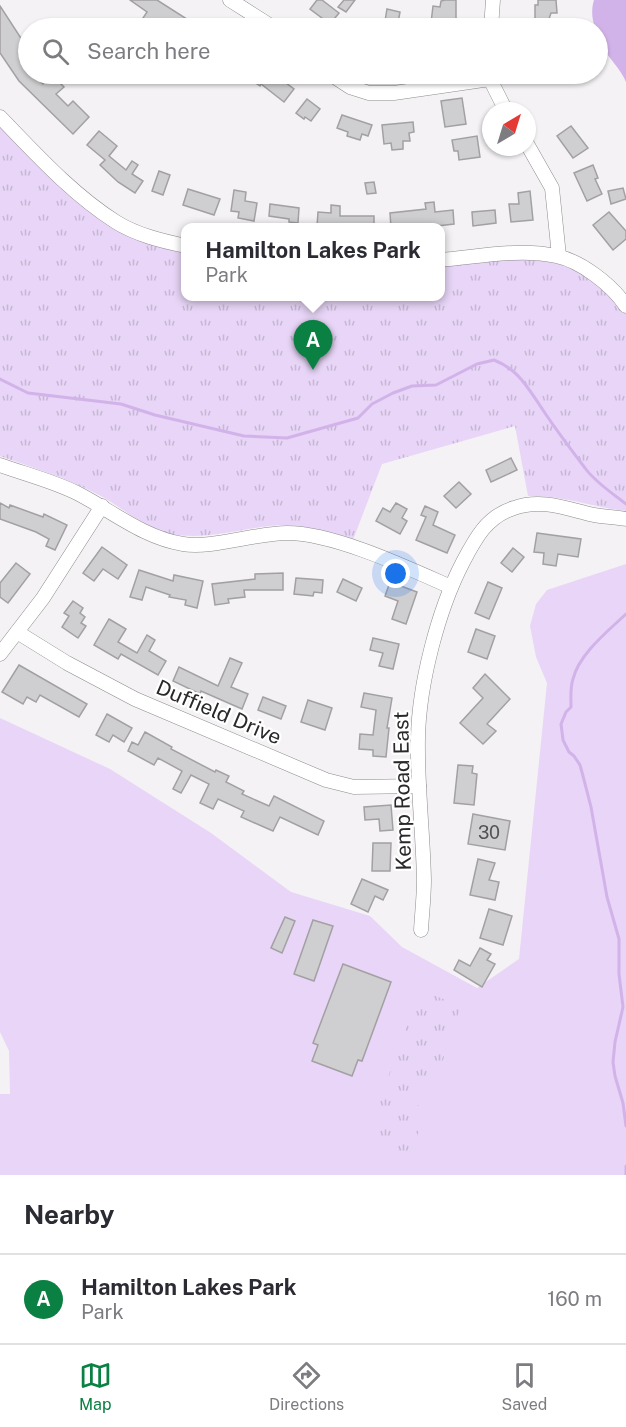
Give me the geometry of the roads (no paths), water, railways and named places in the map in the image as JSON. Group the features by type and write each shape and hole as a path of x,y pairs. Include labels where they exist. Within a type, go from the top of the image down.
{"street":[{"path":"230,0 258,18"},
{"path":"491,18 493,0"},
{"path":"345,84 369,93 394,93 445,84"},
{"path":"494,84 502,102"},
{"path":"0,117 43,162 116,222 148,236 181,245"},
{"path":"534,156 552,188 559,256"},
{"path":"445,260 510,254 559,256 595,274 620,297 626,306"},
{"path":"0,465 74,491 144,531 176,543 186,545 212,543 289,533 319,538 353,548 451,587"},
{"name":"Kemp Road East","path":"422,930 424,881 418,736 422,693 435,638 451,587 476,537 485,526 505,511 533,503 550,503 597,515 626,519"},
{"path":"0,654 43,597 102,506"},
{"name":"Duffield Drive","path":"17,632 67,663 135,699 326,780 354,788 419,786"}],"waterway":[{"path":"0,379 28,393 121,404 155,415 244,436 287,438 358,418 372,404 393,393 412,386 436,385 477,364 494,360 509,368 520,378 589,473 626,504"},
{"path":"626,614 595,643 581,661 572,682 571,707 561,724 563,740 580,765 583,776 591,807 607,897 619,939 619,974 623,1007 613,1062 626,1126"},
{"path":"626,1166 626,1175"}],"place":[{"name":"Hamilton Lakes Park","path":"313,370"}]}
